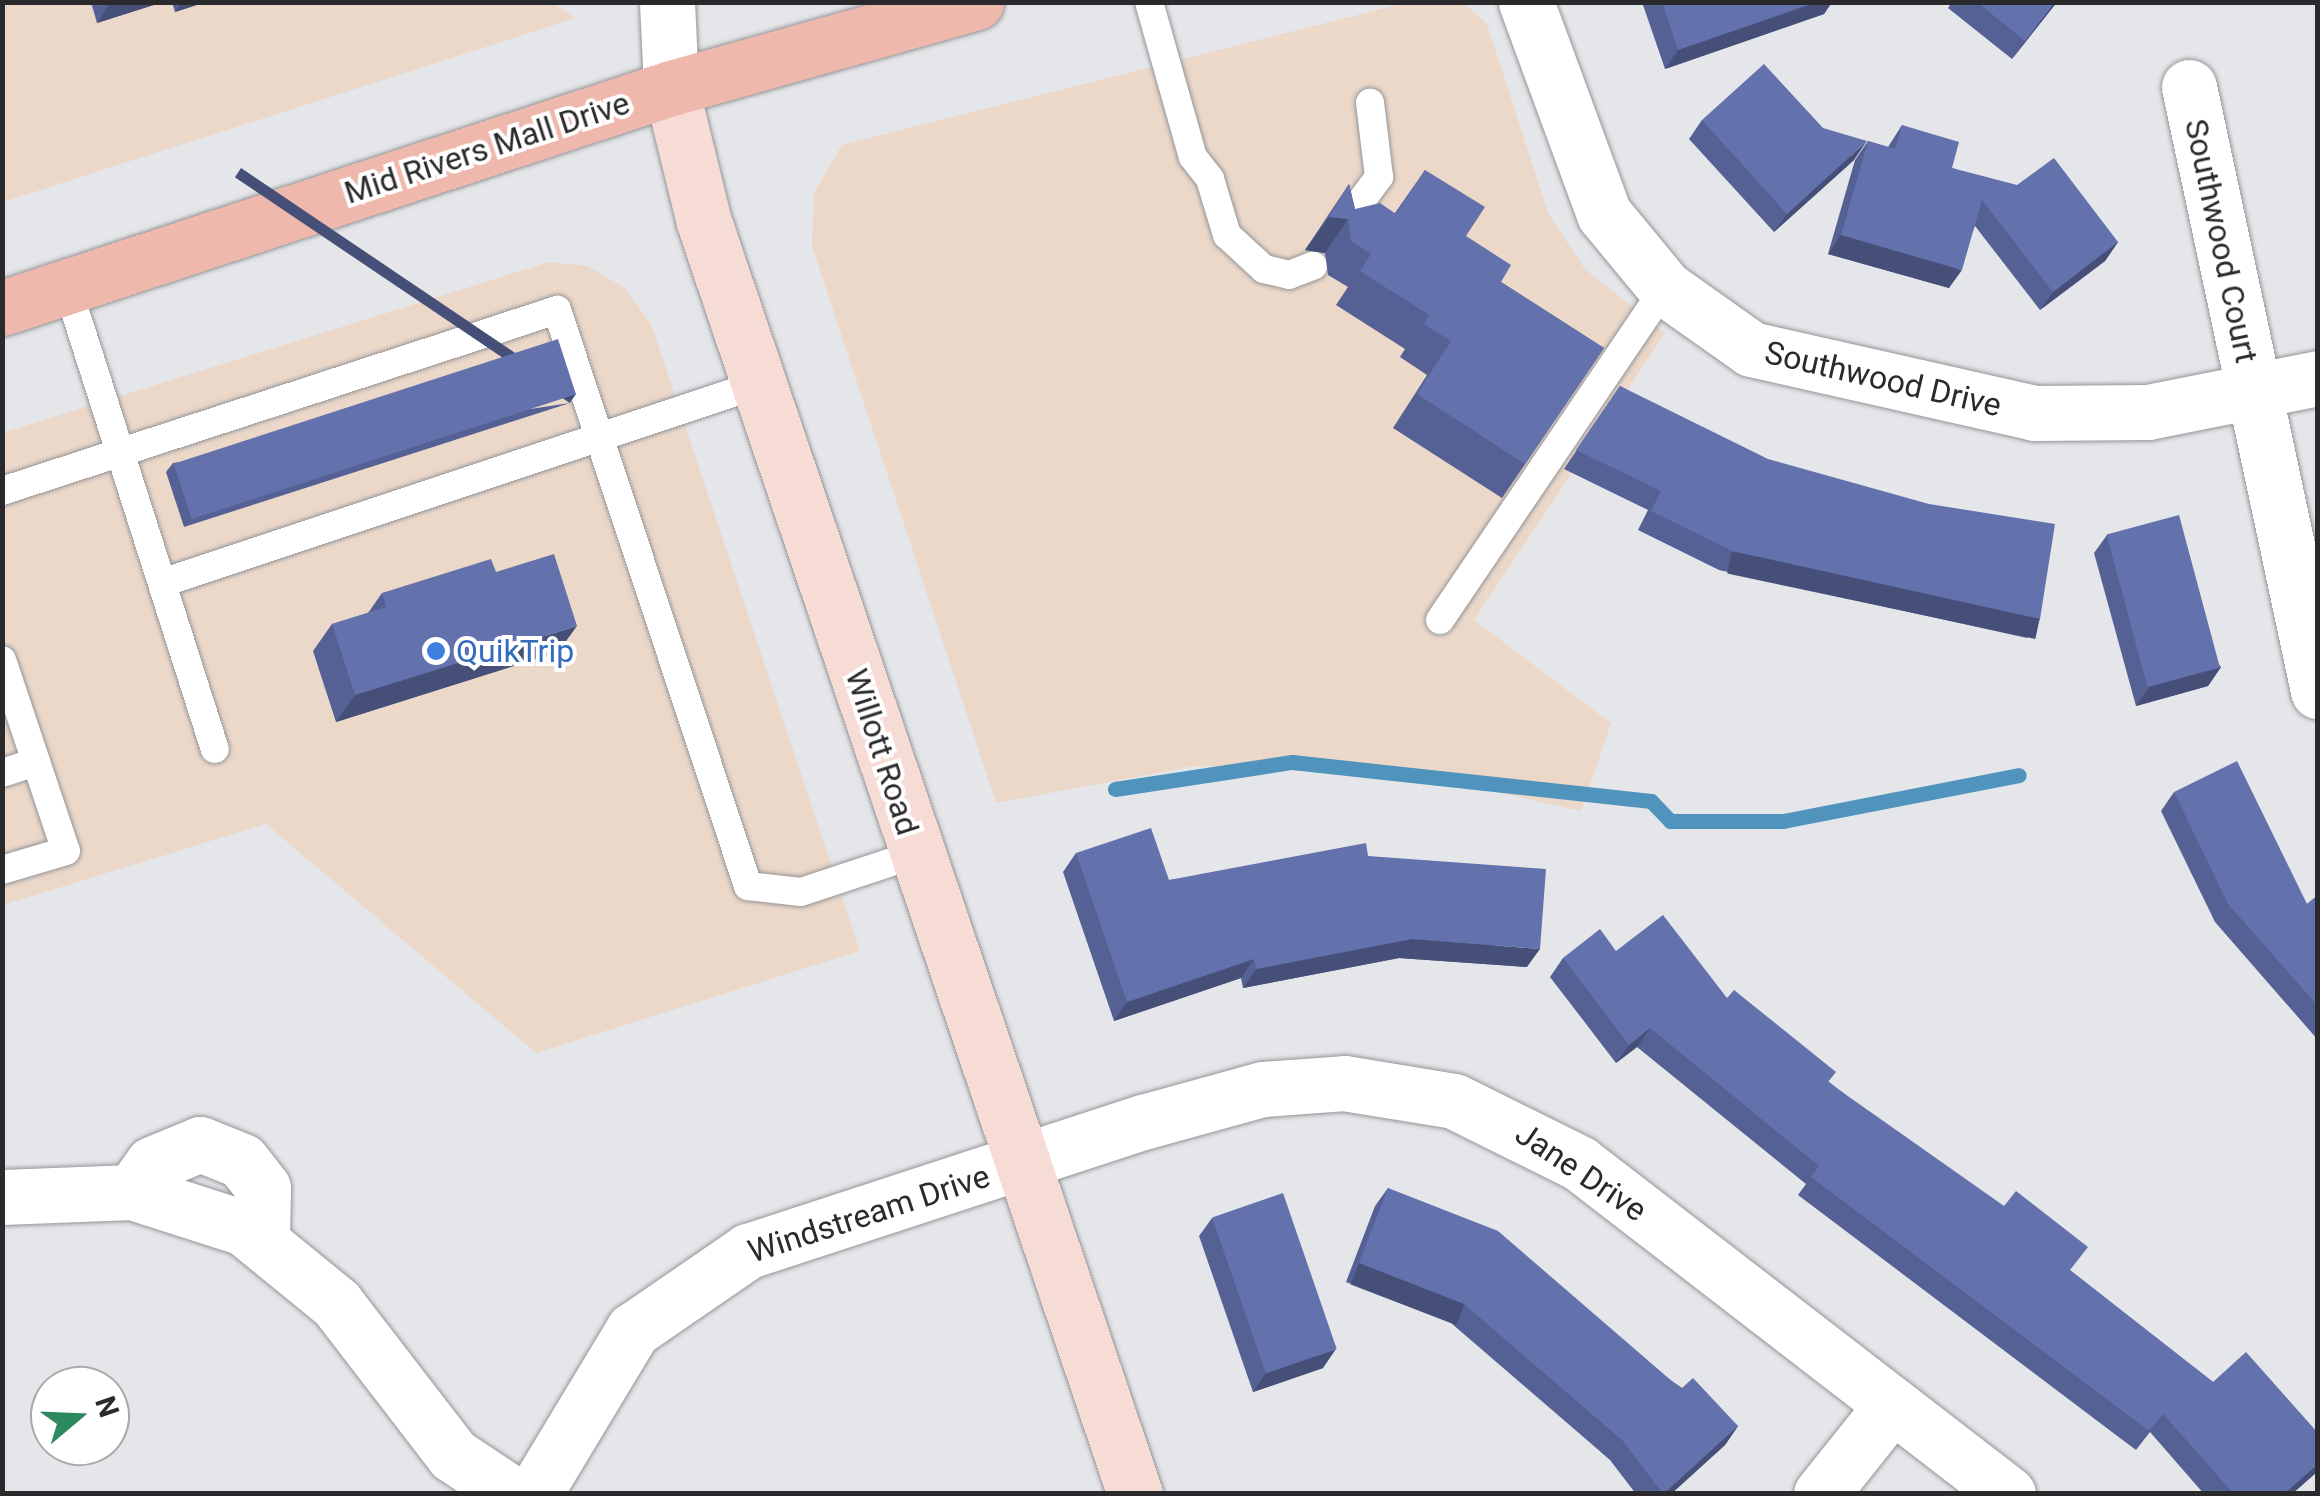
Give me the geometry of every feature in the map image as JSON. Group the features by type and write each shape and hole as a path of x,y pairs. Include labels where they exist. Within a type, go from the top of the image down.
{"main road":[{"name":"Mid Rivers Mall Drive","path":"2,308 671,88 976,2"},
{"name":"Willott Road","path":"671,88 759,384 1019,1165 1134,1494"}],"street":[{"name":"Willott Road","path":"667,2 671,88"},
{"name":"Southwood Drive","path":"1526,2 1604,214 1665,288 1751,350 2034,413 2148,412 2318,378"},
{"name":"Southwood Court","path":"2189,87 2318,691"},
{"name":"Jane Drive","path":"1019,1165 1263,1090 1344,1083 1454,1101 1579,1163 2008,1494"},
{"name":"Windstream Drive","path":"534,1494 633,1330 686,1287 748,1251 1019,1165"},
{"path":"2,1197 132,1192 262,1240 336,1303 453,1455 512,1494"},
{"path":"1821,1494 1892,1405"}],"lane":[{"path":"1149,2 1193,157 1243,260 1289,275 1313,266"},
{"path":"1342,228 1379,177 1370,103"},
{"path":"67,286 215,749"},
{"path":"1440,620 1665,288"},
{"path":"2,491 556,310 748,886 801,892 916,854"},
{"path":"162,583 759,384"},
{"path":"2,660 66,851 2,870"},
{"path":"2,774 36,762"}],"shaded area":[{"path":"551,2 576,18 3,202 2,3"},
{"path":"1463,2 1487,24 1548,213 1585,269 1665,333 1474,620 1611,723 1581,811 1390,768 1195,766 996,803 812,246 814,192 842,145 1405,3"},
{"path":"549,262 587,266 625,288 652,326 860,951 536,1053 266,824 3,905 2,433"}],"building":[{"path":"1662,2 1817,2 1678,50"},
{"path":"1977,2 2055,2 2025,41"},
{"path":"1764,64 1823,128 1867,141 1787,214 1702,120"},
{"path":"1902,125 1959,142 1952,168 2017,185 2054,158 2118,242 2053,292 1982,200 1962,270 1841,235 1868,141 1895,149"},
{"path":"1425,170 1485,207 1466,236 1511,265 1501,282 1604,348 1525,464 1417,394 1451,341 1424,324 1429,315 1360,271 1371,254 1351,241 1348,219 1329,217 1349,184 1355,209 1380,203 1396,214"},
{"path":"558,339 576,394 192,519 174,464"},
{"path":"1620,386 1768,459 1929,504 2055,524 2040,619 1732,551 1651,511 1661,491 1576,450"},
{"path":"2179,515 2220,668 2147,687 2107,534"},
{"name":"QuikTrip","path":"554,554 577,626 355,695 332,624 386,607 382,593 491,559 496,572"},
{"path":"2237,761 2307,904 2318,895 2318,1006 2228,904 2174,792"},
{"path":"1151,828 1169,880 1366,843 1368,856 1546,869 1540,949 1412,939 1256,969 1254,959 1127,1002 1076,853"},
{"path":"1663,915 1727,998 1734,990 1836,1072 1828,1082 2004,1206 2016,1191 2088,1247 2070,1270 2213,1382 2246,1352 2318,1433 2318,1464 2284,1494 2234,1494 2163,1414 2149,1431 1811,1177 1819,1166 1650,1028 1629,1045 1563,958 1600,929 1616,951"},
{"path":"1388,1188 1498,1231 1681,1389 1693,1378 1738,1426 1663,1494 1623,1441 1464,1304 1359,1263"},
{"path":"1283,1193 1337,1349 1266,1373 1212,1217"}],"waterway":[{"path":"1115,789 1292,762 1651,801 1670,821 1783,821 2019,775"}],"place":[{"name":"QuikTrip","path":"436,651"}]}
